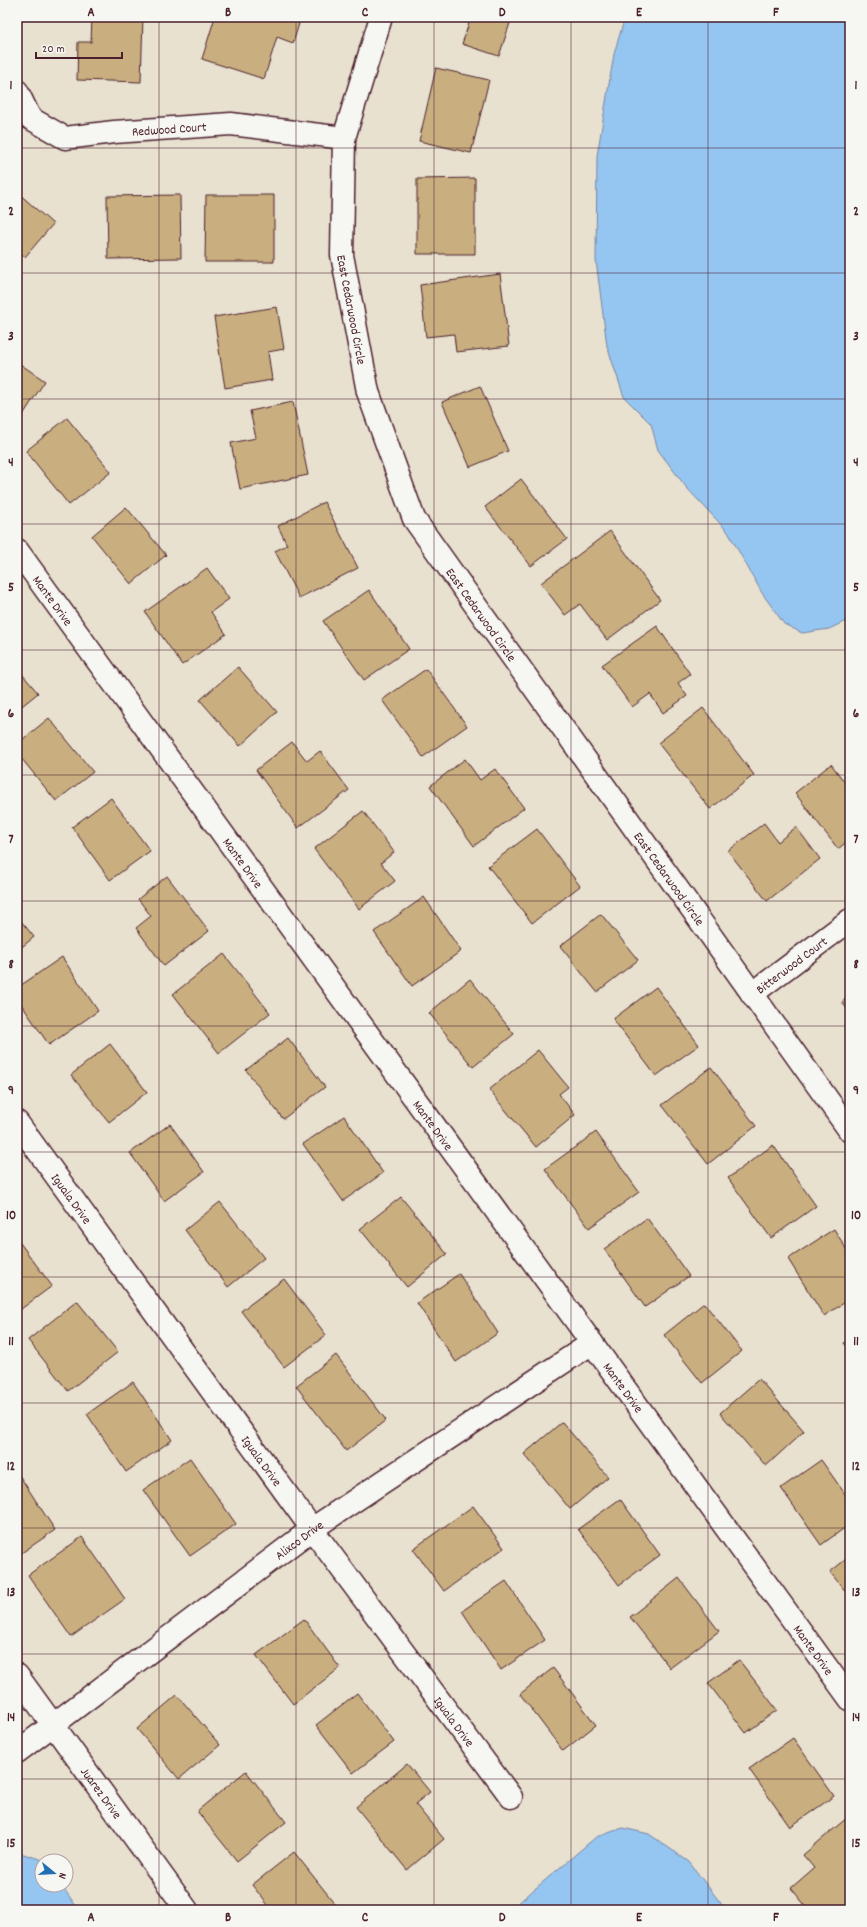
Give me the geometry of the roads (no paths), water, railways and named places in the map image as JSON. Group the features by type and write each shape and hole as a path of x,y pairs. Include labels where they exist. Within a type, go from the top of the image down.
{"street":[{"name":"East Cedarwood Circle","path":"381,17 344,138 342,255 368,392 414,519 850,1131"},
{"name":"Redwood Court","path":"17,90 30,118 65,138 114,132 231,124 344,138"},
{"name":"Mante Drive","path":"17,550 850,1699"},
{"name":"Bitterwood Court","path":"752,994 850,920"},
{"name":"Iguala Drive","path":"17,1122 312,1529 511,1797"},
{"name":"Alixco Drive","path":"17,1752 312,1529 592,1343"},
{"name":"Juarez Drive","path":"17,1675 187,1910"}],"water":[{"path":"625,17 850,17 850,619 829,629 802,633 784,624 762,593 728,532 686,487 658,450 651,424 624,397 607,346 596,260 597,156 614,54"},
{"path":"623,1828 649,1834 689,1862 726,1910 510,1910 596,1837"},
{"path":"17,1852 34,1857 34,1893 67,1893 79,1910 17,1910"}]}
